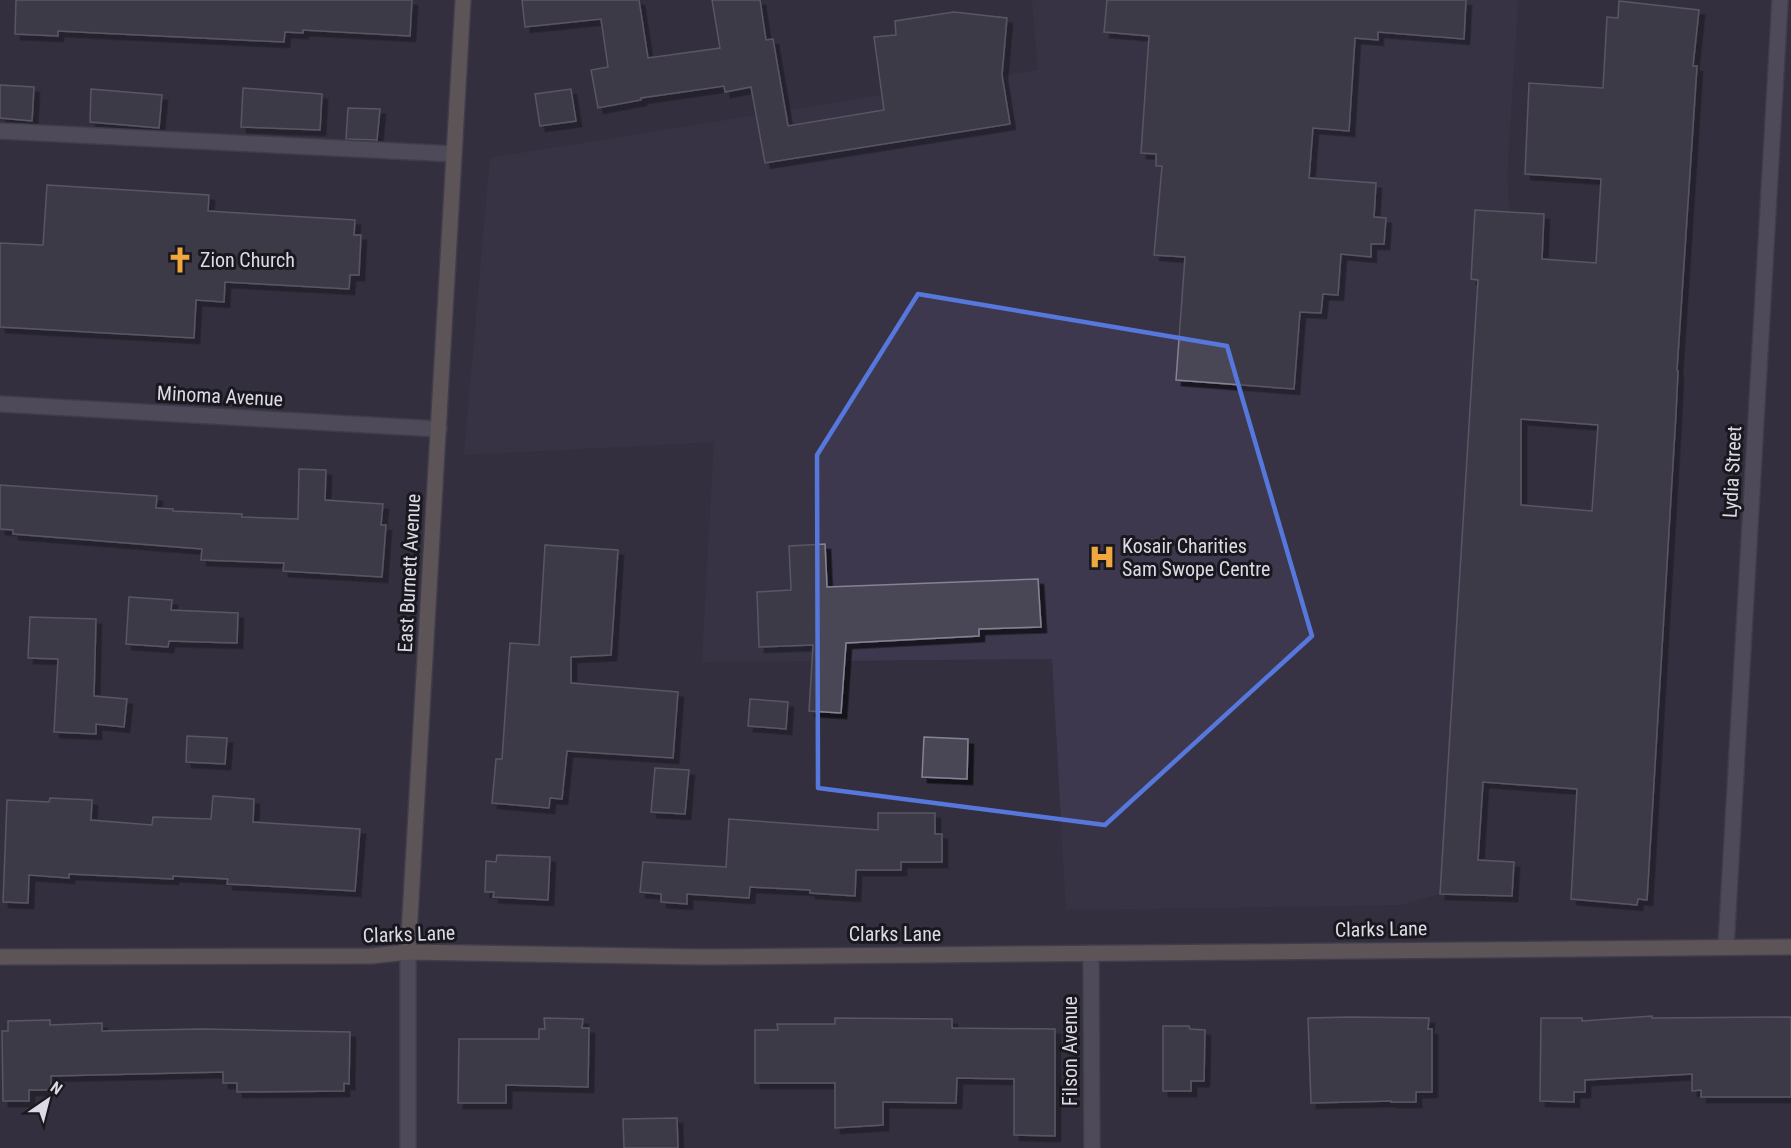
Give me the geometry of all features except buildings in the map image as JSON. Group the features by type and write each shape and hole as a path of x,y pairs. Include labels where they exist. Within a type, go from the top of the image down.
{"street":[{"name":"East Burnett Avenue","path":"408,1148 408,952 463,0"},
{"name":"Lydia Street","path":"1726,946 1780,0"},
{"path":"0,131 453,154"},
{"name":"Minoma Avenue","path":"0,404 439,429"},
{"name":"Clarks Lane","path":"0,957 371,956 408,952 703,957 1791,947"},
{"name":"Filson Avenue","path":"1091,953 1092,1148"}],"highlighted area":[{"path":"918,294 1227,346 1312,636 1105,825 818,788 817,455"}],"shaded area":[{"name":"Kosair Charities Sam Swope Centre","path":"1032,0 1518,0 1507,175 1514,281 1478,862 1475,862 1473,896 1440,894 1399,905 1066,910 1052,659 702,662 714,442 464,455 490,158 1038,70"}],"place":[{"name":"Zion Church","path":"180,260"},
{"name":"Kosair Charities Sam Swope Centre","path":"1102,557"}]}
